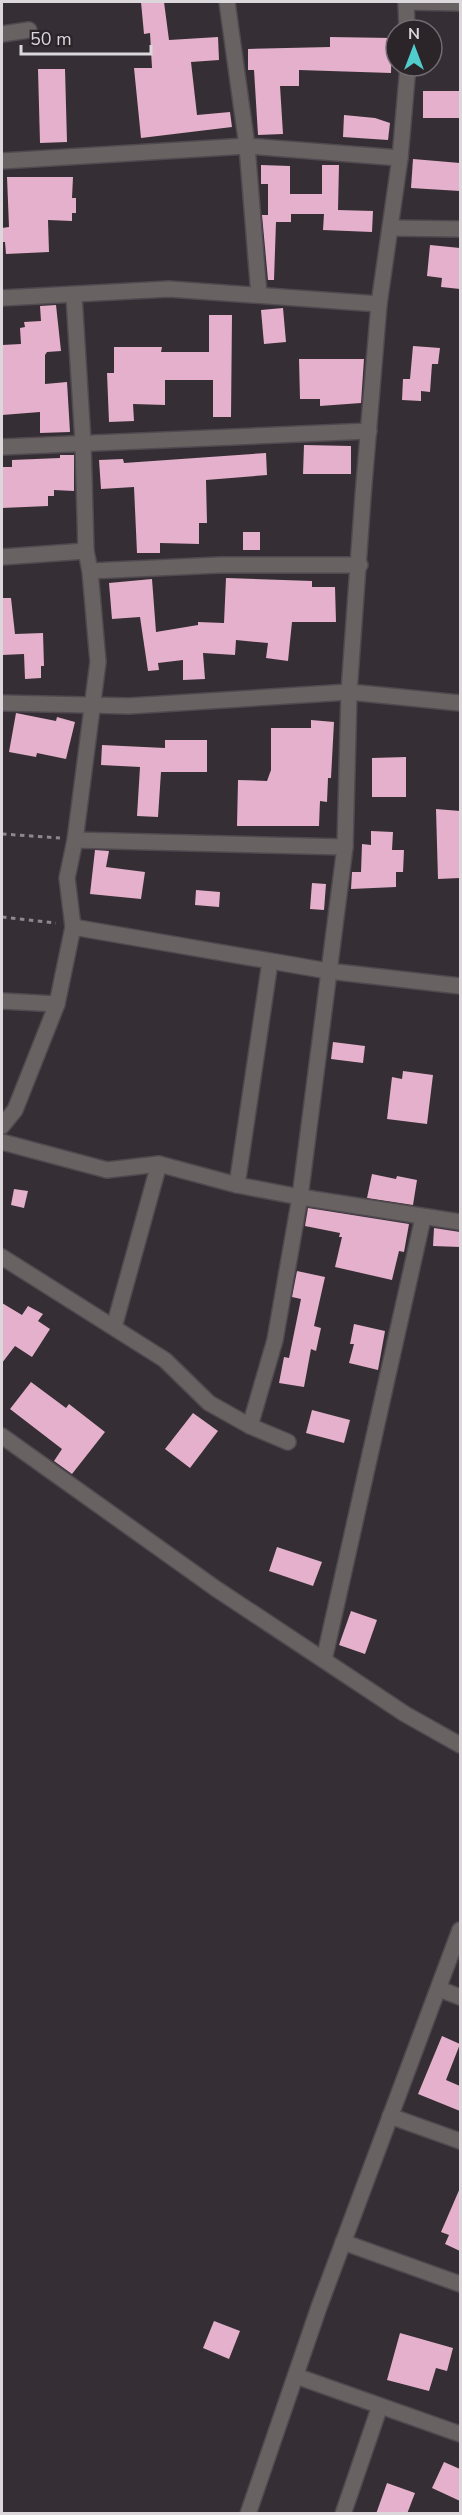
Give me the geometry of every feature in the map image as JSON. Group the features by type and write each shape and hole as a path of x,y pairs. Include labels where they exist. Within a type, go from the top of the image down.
{"street":[{"path":"227,2 248,147 259,296"},
{"path":"407,18 406,2 460,3"},
{"path":"2,34 29,30"},
{"path":"250,1426 275,1340 300,1197 345,846 349,692 379,304 408,78"},
{"path":"2,161 248,147 399,158"},
{"path":"390,228 460,229"},
{"path":"2,298 74,296 169,288 379,304"},
{"path":"2,1126 15,1110 57,1004 73,927 67,878 75,840 98,662 90,571 86,552 83,442 74,296"},
{"path":"2,447 369,431"},
{"path":"2,557 86,552"},
{"path":"90,571 220,565 360,565"},
{"path":"2,703 129,706 349,692 460,703"},
{"path":"75,840 345,846"},
{"path":"73,927 328,971 460,986"},
{"path":"237,1185 270,962"},
{"path":"2,1001 57,1004"},
{"path":"2,1142 107,1170 159,1164 237,1185 423,1218 460,1222"},
{"path":"114,1328 159,1164"},
{"path":"324,1660 423,1218"},
{"path":"2,1257 165,1360 209,1403 250,1426 288,1442"},
{"path":"2,1436 205,1581 405,1714 460,1745"},
{"path":"248,2514 343,2242 460,1930"},
{"path":"438,1989 460,1997"},
{"path":"390,2116 460,2141"},
{"path":"343,2242 460,2284"},
{"path":"296,2376 460,2434"},
{"path":"343,2514 380,2406"}],"path":[{"path":"2,834 75,840"},
{"path":"2,917 45,921 73,927"}],"building":[{"path":"141,2 164,2 169,40 218,37 219,60 191,62 197,115 230,112 232,127 141,138 134,68 152,68 150,33 144,34"},
{"path":"330,37 384,38 384,73 299,70 299,86 280,86 283,134 258,135 254,70 248,70 248,49 330,47"},
{"path":"38,69 65,69 67,142 40,143"},
{"path":"423,91 460,91 460,118 423,118"},
{"path":"344,115 375,118 390,123 388,140 343,137"},
{"path":"413,159 460,163 460,191 411,188"},
{"path":"261,165 290,166 290,194 322,194 322,165 339,165 338,210 373,211 372,232 323,230 324,214 291,214 291,222 276,222 274,280 268,280 262,215 268,215 268,184 261,184"},
{"path":"7,177 73,177 72,198 76,198 76,213 72,213 72,221 48,220 49,252 6,254 5,242 2,242 2,228 9,227"},
{"path":"430,245 460,248 460,289 441,287 442,278 427,276"},
{"path":"56,305 61,351 47,352 45,355 45,384 67,382 70,432 40,433 40,412 2,415 2,345 21,344 20,328 25,327 24,322 41,321 40,306"},
{"path":"283,308 286,342 264,344 261,310"},
{"path":"209,315 232,315 231,417 213,417 213,380 165,380 165,405 133,404 134,421 109,422 107,373 114,373 114,347 162,347 161,352 209,352"},
{"path":"413,346 440,348 438,364 432,364 430,392 421,391 421,401 402,400 403,379 410,379"},
{"path":"299,359 364,359 361,403 320,406 320,399 300,399"},
{"path":"304,445 351,446 351,474 303,474"},
{"path":"266,453 267,475 206,480 207,523 199,523 199,544 160,543 160,553 137,553 134,487 101,489 99,460 123,459 124,463"},
{"path":"60,455 74,455 74,491 54,490 54,496 48,496 48,506 2,508 2,467 12,467 12,460 60,458"},
{"path":"243,532 260,532 260,550 243,550"},
{"path":"226,578 312,581 312,587 335,587 336,622 292,622 288,661 266,658 268,643 236,640 235,655 203,653 205,679 183,680 183,660 158,663 159,670 148,671 140,617 112,619 109,583 152,579 156,632 198,625 198,622 224,623"},
{"path":"2,598 11,598 15,634 43,633 44,666 41,666 41,678 25,679 24,654 2,655"},
{"path":"16,713 56,721 57,717 75,722 66,759 37,753 36,757 9,752"},
{"path":"311,720 334,722 331,778 328,778 327,802 320,801 319,826 237,826 238,780 267,781 271,770 271,728 311,728"},
{"path":"165,740 207,740 207,772 161,772 158,817 137,816 140,767 101,765 102,745 165,748"},
{"path":"406,757 406,797 372,797 372,758"},
{"path":"436,809 460,811 460,878 438,879"},
{"path":"371,831 393,832 392,850 404,850 403,872 396,872 396,887 351,889 352,872 361,872 362,844 371,845"},
{"path":"95,850 109,851 106,867 145,872 141,899 90,894"},
{"path":"312,883 326,884 324,910 310,909"},
{"path":"196,890 220,892 219,907 195,905"},
{"path":"333,1042 365,1046 363,1063 331,1059"},
{"path":"403,1071 433,1075 427,1124 387,1119 392,1077 402,1079"},
{"path":"372,1174 417,1180 413,1205 367,1198"},
{"path":"14,1189 28,1191 24,1208 11,1205"},
{"path":"308,1208 409,1224 404,1252 399,1251 392,1280 335,1267 342,1237 339,1237 340,1233 305,1226"},
{"path":"434,1228 460,1232 460,1247 433,1246"},
{"path":"297,1271 325,1277 314,1326 321,1328 316,1351 311,1349 304,1387 279,1383 284,1357 289,1358 301,1299 292,1297"},
{"path":"2,1303 22,1315 28,1306 43,1314 38,1321 50,1329 32,1357 15,1346 2,1363"},
{"path":"354,1324 385,1331 378,1370 349,1363 354,1344 350,1344"},
{"path":"31,1382 66,1408 69,1404 105,1432 72,1474 54,1461 62,1449 10,1409"},
{"path":"312,1410 350,1420 344,1443 306,1433"},
{"path":"193,1413 218,1431 190,1468 165,1449"},
{"path":"277,1547 322,1562 313,1586 269,1571"},
{"path":"351,1611 377,1620 365,1654 339,1645"},
{"path":"442,2036 460,2044 446,2080 460,2086 460,2111 418,2094"},
{"path":"460,2188 460,2251 445,2244 449,2235 441,2232"},
{"path":"214,2321 240,2331 229,2359 203,2348"},
{"path":"400,2333 453,2348 447,2371 436,2368 429,2391 387,2380"},
{"path":"444,2462 460,2469 460,2501 432,2488"},
{"path":"387,2483 415,2493 407,2514 376,2514"}]}
